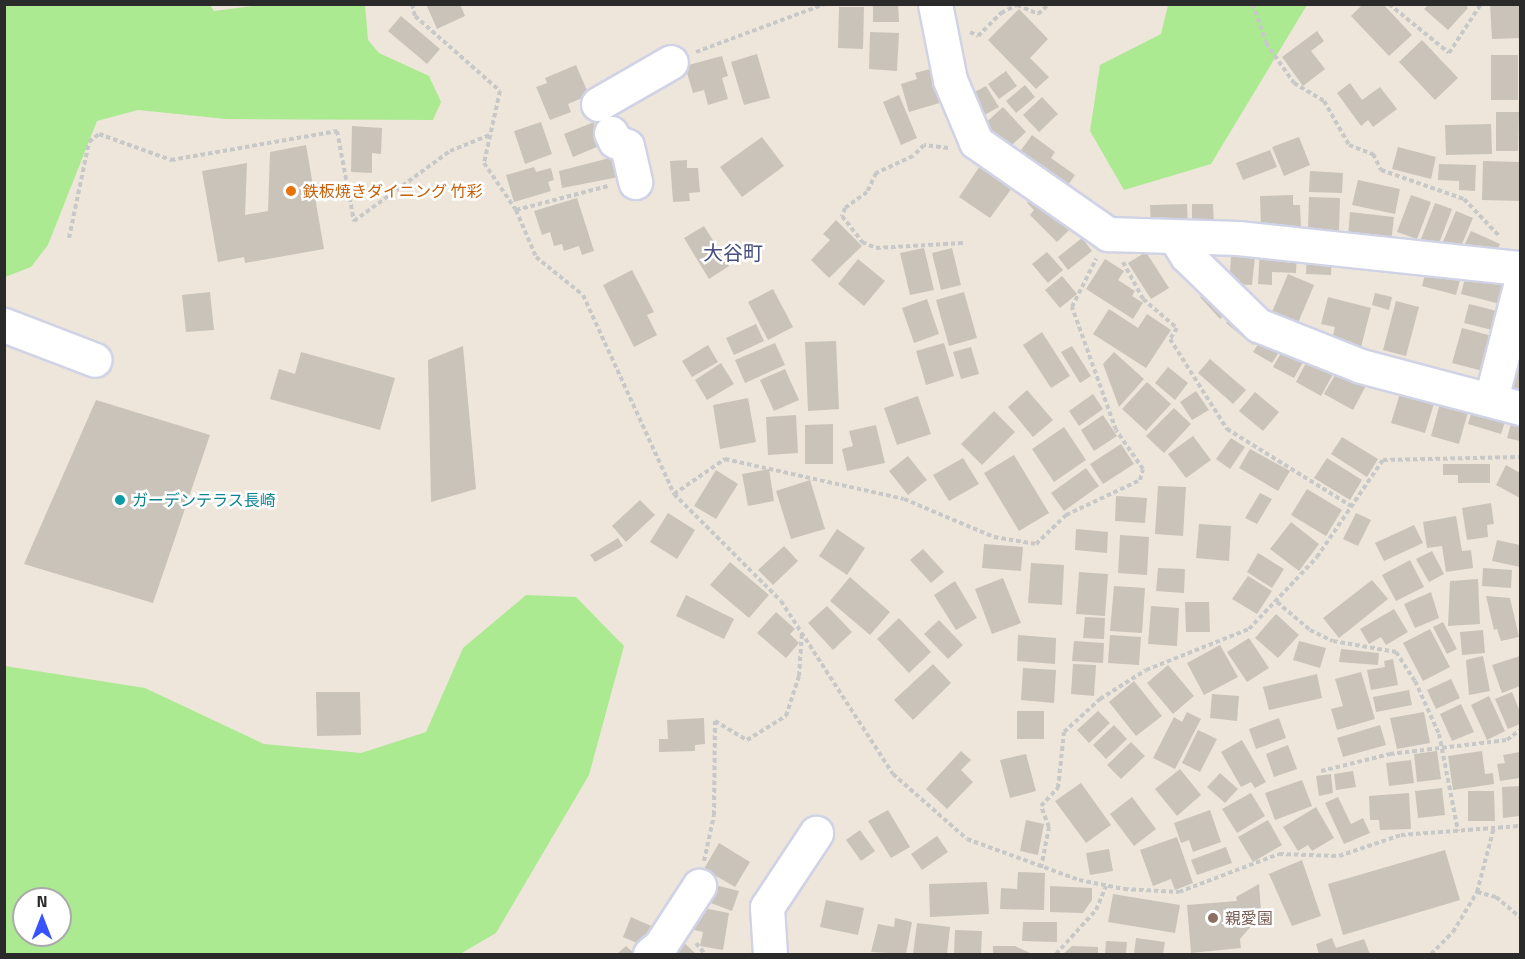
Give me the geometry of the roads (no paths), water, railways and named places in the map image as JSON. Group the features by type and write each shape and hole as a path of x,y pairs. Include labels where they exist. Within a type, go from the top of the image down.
{"street":[{"path":"935,4 950,80 976,142 1118,234 1238,238 1515,254"},
{"path":"635,182 627,146 615,141 604,119 671,62"},
{"path":"1175,237 1194,264 1258,325 1361,366 1506,403 1521,286"},
{"path":"4,325 95,360"},
{"path":"770,954 767,907 816,833"},
{"path":"650,954 660,946 699,886"}],"place":[{"name":"鉄板焼きダイニング 竹彩","path":"291,191"},
{"name":"ガーデンテラス長崎","path":"120,500"},
{"name":"親愛園","path":"1213,918"}],"district":[{"name":"大谷町","path":"733,252"}]}
